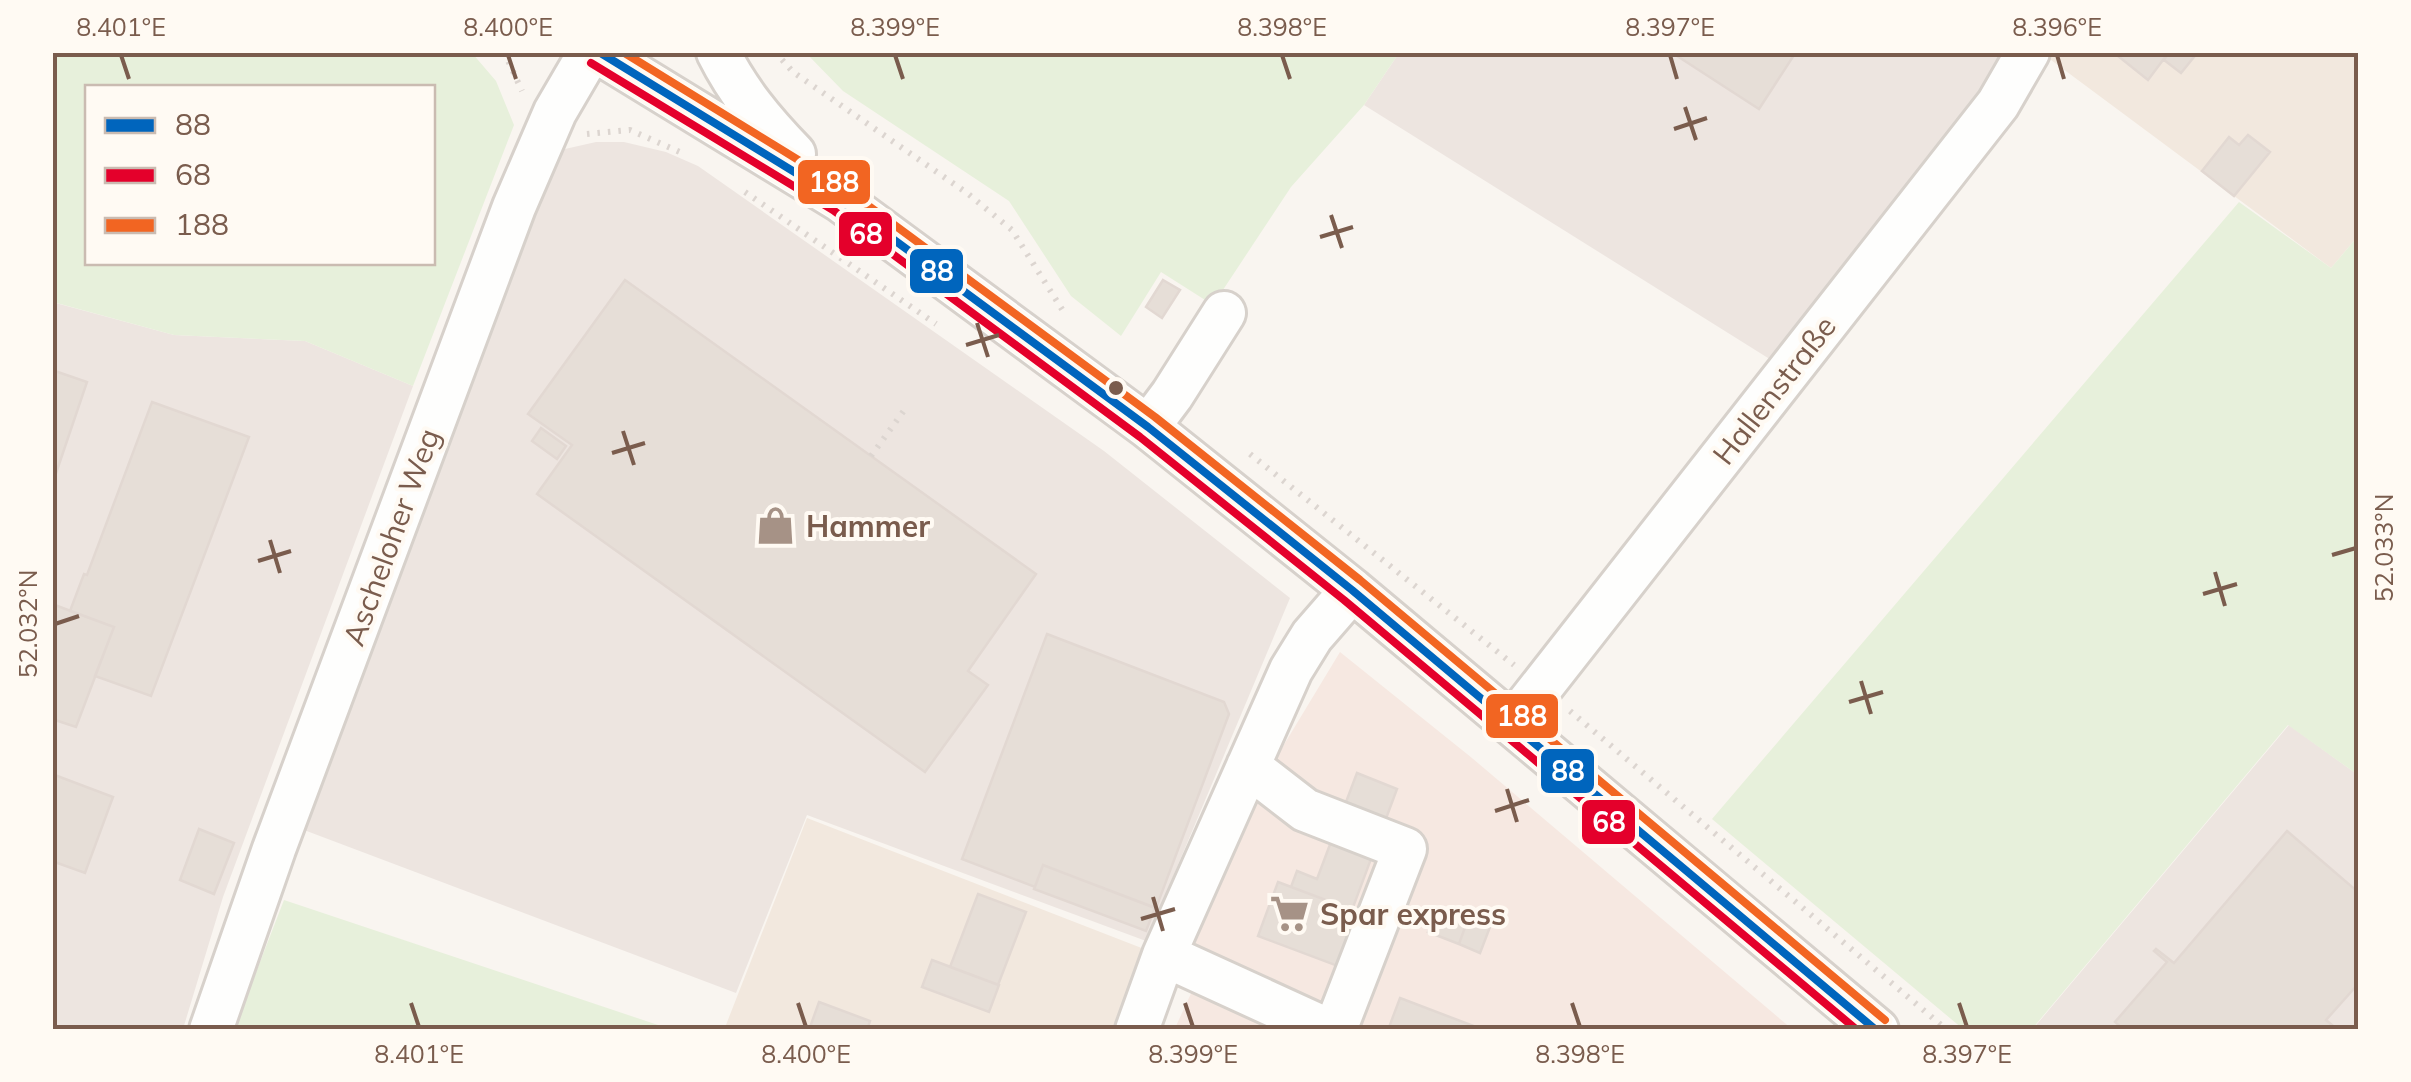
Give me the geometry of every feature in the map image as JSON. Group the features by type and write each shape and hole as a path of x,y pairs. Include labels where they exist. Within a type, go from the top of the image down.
{"street":[{"name":"Ascheloher Weg","path":"212,1030 274,850 514,207 554,112 590,52"},
{"path":"598,52 840,200 1148,427 1512,722 1877,1030"},
{"path":"718,52 758,117 840,200"},
{"name":"Hallenstraße","path":"1512,722 1998,104 2028,52"},
{"path":"1148,427 1224,312"},
{"path":"1136,1030 1164,955 1291,670 1312,636 1352,590"},
{"path":"1164,955 1331,1030 1406,850 1305,810 1248,766"}],"path":[{"path":"504,52 523,92"},
{"path":"775,52 793,72 967,193 1012,230 1062,312 1078,324"},
{"path":"588,134 630,130 701,161"},
{"path":"734,184 946,330"},
{"path":"872,456 908,406"},
{"path":"1236,443 1542,688 1947,1030"}],"shaded area":[{"path":"2050,52 2358,53 2358,236 2331,268 2047,57"},
{"path":"1399,53 2003,53 1988,100 1776,363 1364,105"},
{"path":"596,142 624,142 666,152 698,166 1104,451 1290,598 1146,941 807,815 736,993 304,830 536,206 556,159 565,149"},
{"path":"52,302 174,335 305,341 413,386 223,897 183,1029 53,1029"},
{"path":"1340,652 1472,758 1792,1029 1365,1029 1187,945 1233,829"},
{"path":"2289,725 2358,775 2358,1029 2032,1030"},
{"path":"807,818 1157,954 1130,1029 724,1030"},
{"path":"1194,987 1291,1029 1183,1030 1176,1026"}],"green space":[{"path":"52,53 472,53 496,81 514,125 413,386 305,341 174,335 53,302"},
{"path":"806,53 1399,53 1364,105 1291,187 1213,305 1161,272 1121,336 1071,296 1009,201 843,91"},
{"path":"2239,202 2331,268 2358,236 2358,775 2288,725 2032,1029 1963,1029 1712,819"},
{"path":"284,900 670,1029 234,1029"}],"building":[{"path":"1671,52 1796,52 1759,109"},
{"path":"2113,52 2169,52 2148,80"},
{"path":"2169,52 2198,52 2181,73 2164,60"},
{"path":"2248,135 2270,152 2234,196 2202,171 2229,137 2239,145"},
{"path":"625,280 1036,574 968,671 988,685 925,772 537,494 572,445 528,414"},
{"path":"1163,280 1180,290 1162,318 1146,307"},
{"path":"52,370 87,382 52,485"},
{"path":"152,402 249,437 151,696 95,676 114,627 70,611"},
{"path":"541,428 566,446 557,459 532,441"},
{"path":"52,604 114,627 76,727 52,719"},
{"path":"1047,634 1224,702 1229,714 1156,908 1043,865 1035,887 962,859"},
{"path":"1357,773 1397,789 1352,910 1291,887 1297,871 1317,879"},
{"path":"52,774 113,797 85,873 52,861"},
{"path":"199,829 234,843 214,894 180,880"},
{"path":"2287,831 2358,892 2358,984 2326,1020 2332,1025 2328,1030 2124,1030 2115,1022 2167,962 2154,951 2174,963"},
{"path":"1043,865 1155,908 1146,931 1034,889"},
{"path":"1278,882 1363,914 1343,968 1258,936"},
{"path":"978,894 1026,912 998,985 950,967"},
{"path":"1437,907 1468,919 1459,944 1428,932"},
{"path":"1468,919 1490,927 1480,953 1459,944"},
{"path":"932,960 999,985 989,1012 922,987"},
{"path":"1400,998 1484,1030 1388,1030"},
{"path":"819,1002 870,1021 867,1030 809,1030"}],"transit line":[{"name":"88","path":"599,52 840,200 1148,427 1352,590 1876,1030"},
{"name":"188","path":"623,52 847,190 1155,417 1360,580 1885,1020"},
{"name":"68","path":"591,63 833,210 1140,437 1344,600 1857,1030"}],"place":[{"name":"Hammer","path":"776,526"},
{"name":"Spar express","path":"1290,914"}]}
